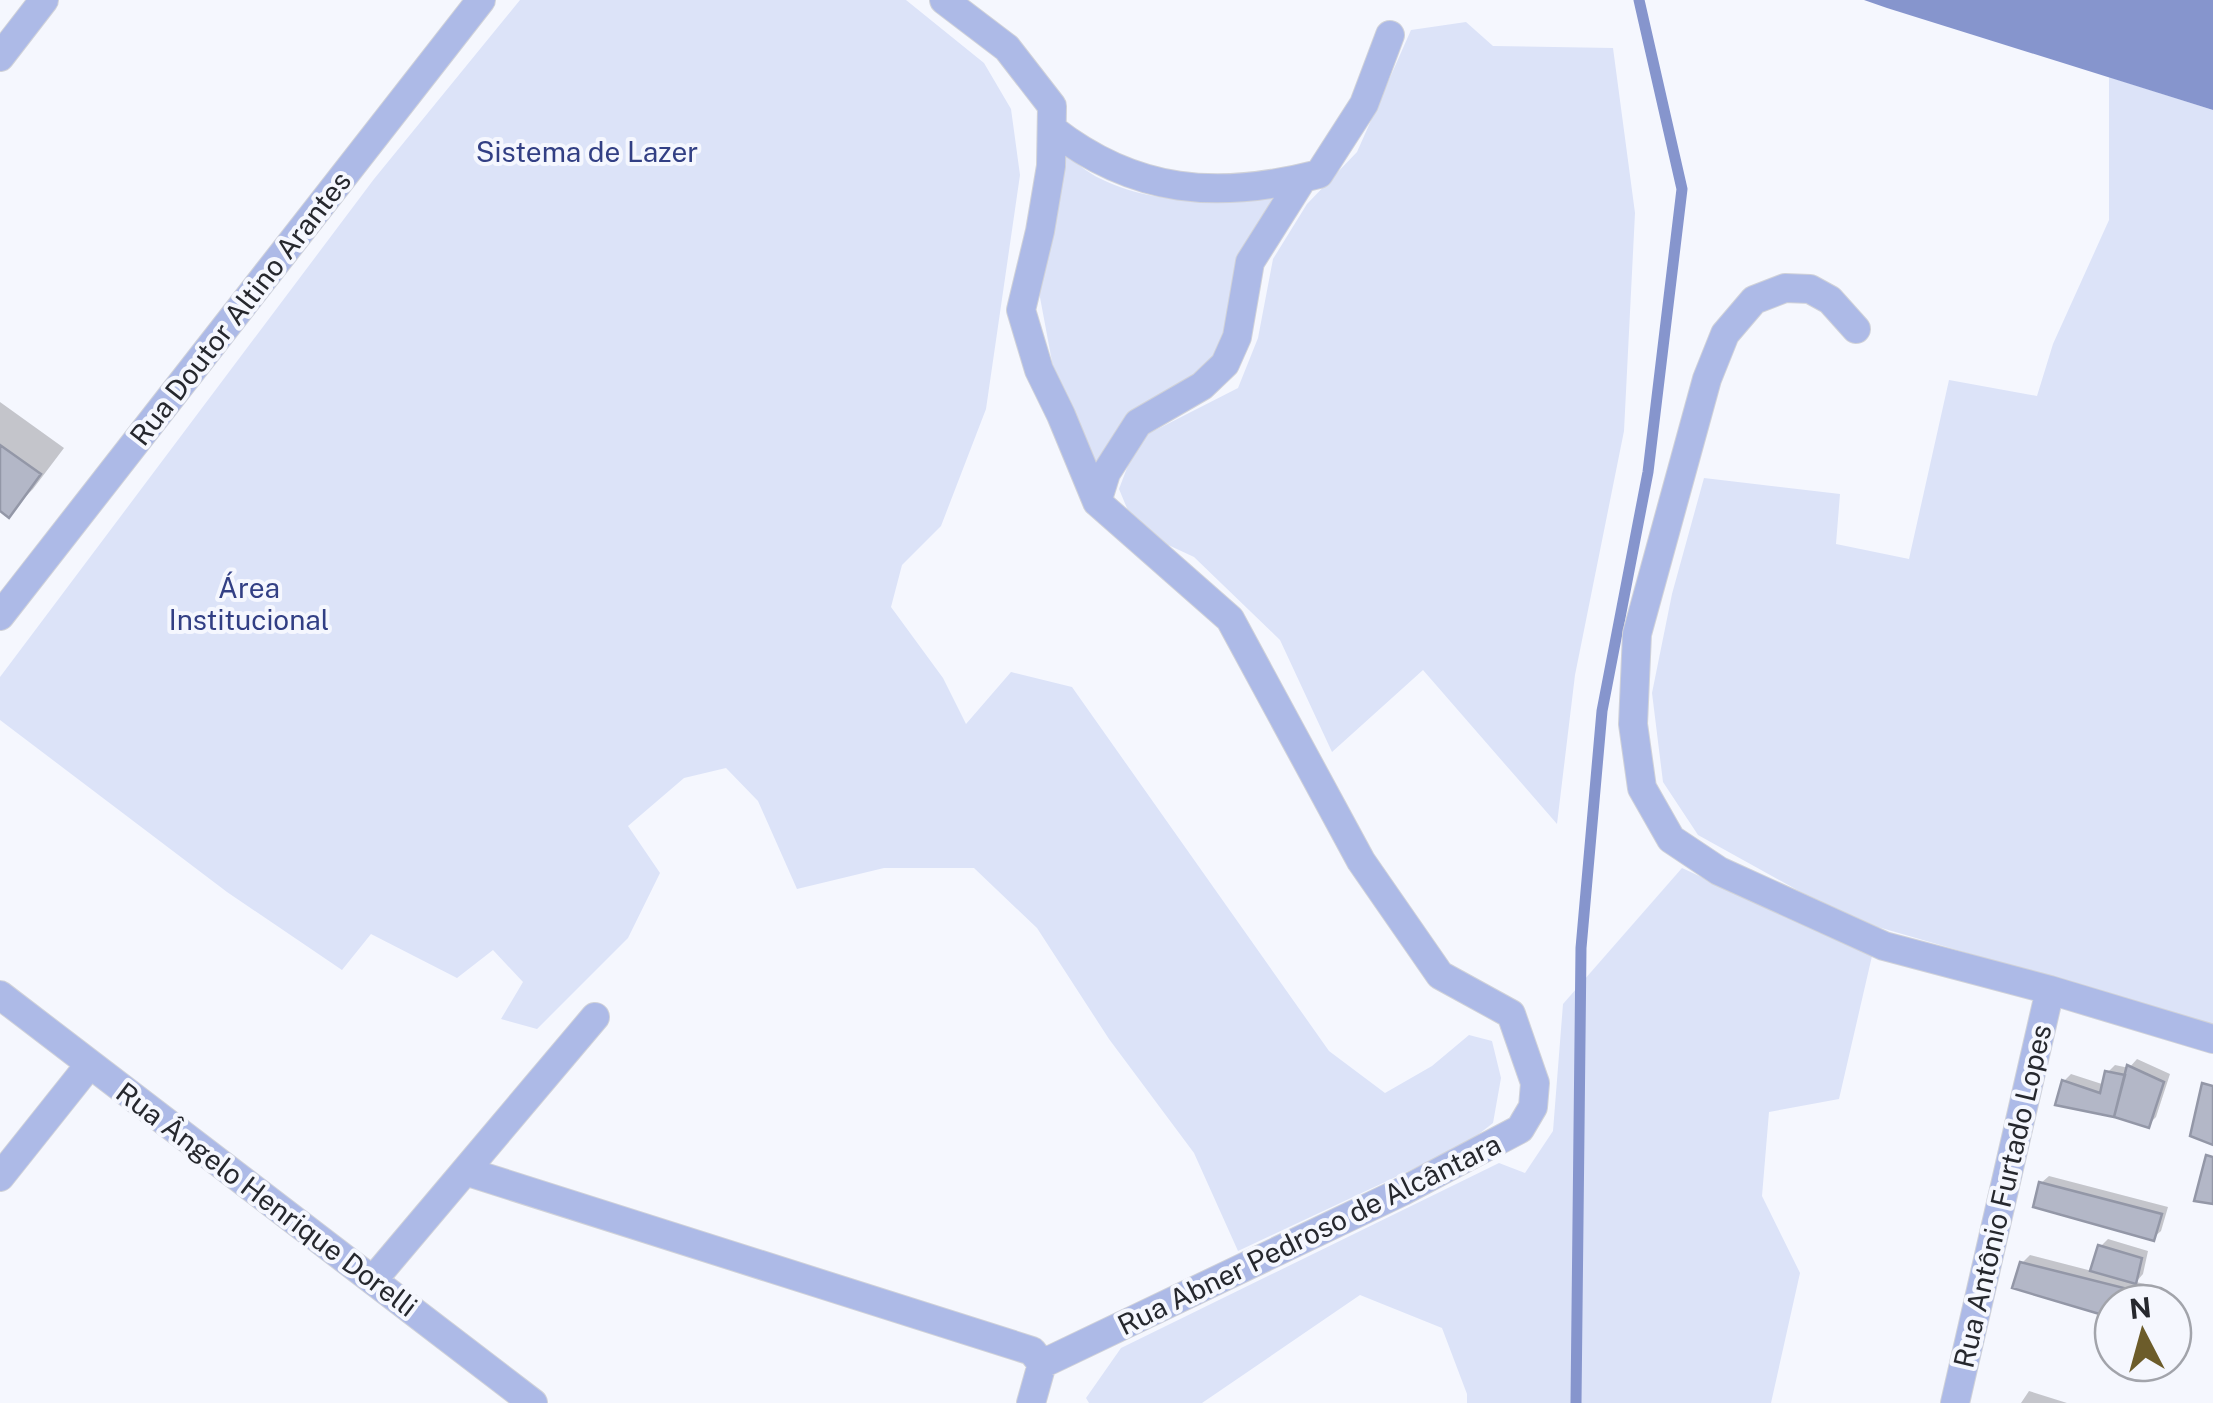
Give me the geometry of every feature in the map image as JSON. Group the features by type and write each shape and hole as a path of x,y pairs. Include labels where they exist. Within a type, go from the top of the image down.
{"street":[{"path":"0,56 44,0"},
{"name":"Rua Doutor Altino Arantes","path":"0,616 10,584 481,0"},
{"name":"Rua Abner Pedroso de Alcântara","path":"944,0 1008,48 1052,106 1051,166 1021,310 1039,370 1097,502 1230,619 1361,861 1440,975 1511,1014 1535,1084 1532,1107 1520,1129 1402,1191 1042,1364"},
{"path":"1052,129 1084,154 1120,172 1150,181 1236,188 1319,174 1364,104 1390,35"},
{"path":"1097,502 1106,473 1138,423 1202,386 1225,364 1237,337 1250,262 1303,178"},
{"path":"1856,329 1820,294 1810,289 1785,288 1754,300 1725,334 1708,379 1637,634 1633,724 1642,788 1671,839 1719,870 1884,946 2213,1038"},
{"name":"Rua Antônio Furtado Lopes","path":"1955,1403 2050,990"},
{"name":"Rua Ângelo Henrique Dorelli","path":"0,995 534,1403"},
{"path":"373,1280 595,1018"},
{"path":"0,1178 90,1064"},
{"path":"465,1171 1032,1352 1042,1364 1031,1403"}],"green space":[{"path":"520,0 906,0 984,63 1011,109 1020,175 986,409 941,526 902,565 891,607 943,678 966,724 1011,672 1072,687 1329,1051 1385,1093 1432,1066 1469,1035 1492,1041 1501,1078 1493,1123 1466,1144 1238,1251 1194,1153 1109,1039 1037,928 974,868 884,868 797,889 758,801 726,768 684,778 628,826 660,873 628,938 537,1029 501,1019 523,982 493,950 457,978 371,934 342,970 227,892 0,720 0,677 374,179"},
{"path":"1466,22 1493,46 1613,48 1635,213 1624,431 1575,675 1557,824 1423,670 1332,752 1280,640 1194,557 1136,530 1119,489 1138,439 1238,388 1258,338 1273,259 1307,204 1357,152 1411,30"},
{"path":"2109,77 2213,110 2213,1024 1878,927 1799,891 1698,835 1663,782 1652,693 1672,594 1704,478 1840,494 1836,544 1909,559 1949,380 2037,396 2053,344 2109,220"},
{"path":"1062,151 1096,176 1144,194 1212,201 1281,196 1219,354 1097,476 1053,367 1039,292"},
{"path":"1682,868 1872,956 1839,1099 1769,1112 1762,1196 1800,1273 1771,1403 1467,1403 1442,1328 1360,1295 1202,1403 1089,1403 1086,1398 1121,1348 1499,1163 1525,1173 1553,1131 1563,1004"}],"water":[{"path":"1864,0 2213,0 2213,110 1887,8"}],"building":[{"path":"0,445 41,474 9,518 0,511"},
{"path":"2127,1065 2164,1082 2149,1128 2114,1117"},
{"path":"2105,1071 2125,1075 2114,1117 2055,1105 2062,1080 2100,1093"},
{"path":"2202,1083 2213,1086 2213,1145 2190,1136"},
{"path":"2206,1155 2213,1157 2213,1204 2194,1201"},
{"path":"2039,1182 2162,1214 2154,1241 2033,1207"},
{"path":"2098,1245 2142,1258 2136,1283 2090,1271"},
{"path":"2020,1262 2104,1283 2093,1283 2093,1312 2012,1288"}],"waterway":[{"path":"1576,1403 1581,948 1602,711 1648,472 1682,189 1639,0"}],"park label":[{"name":"Sistema de Lazer","path":"587,151"},
{"name":"Área Institucional","path":"249,603"}]}
